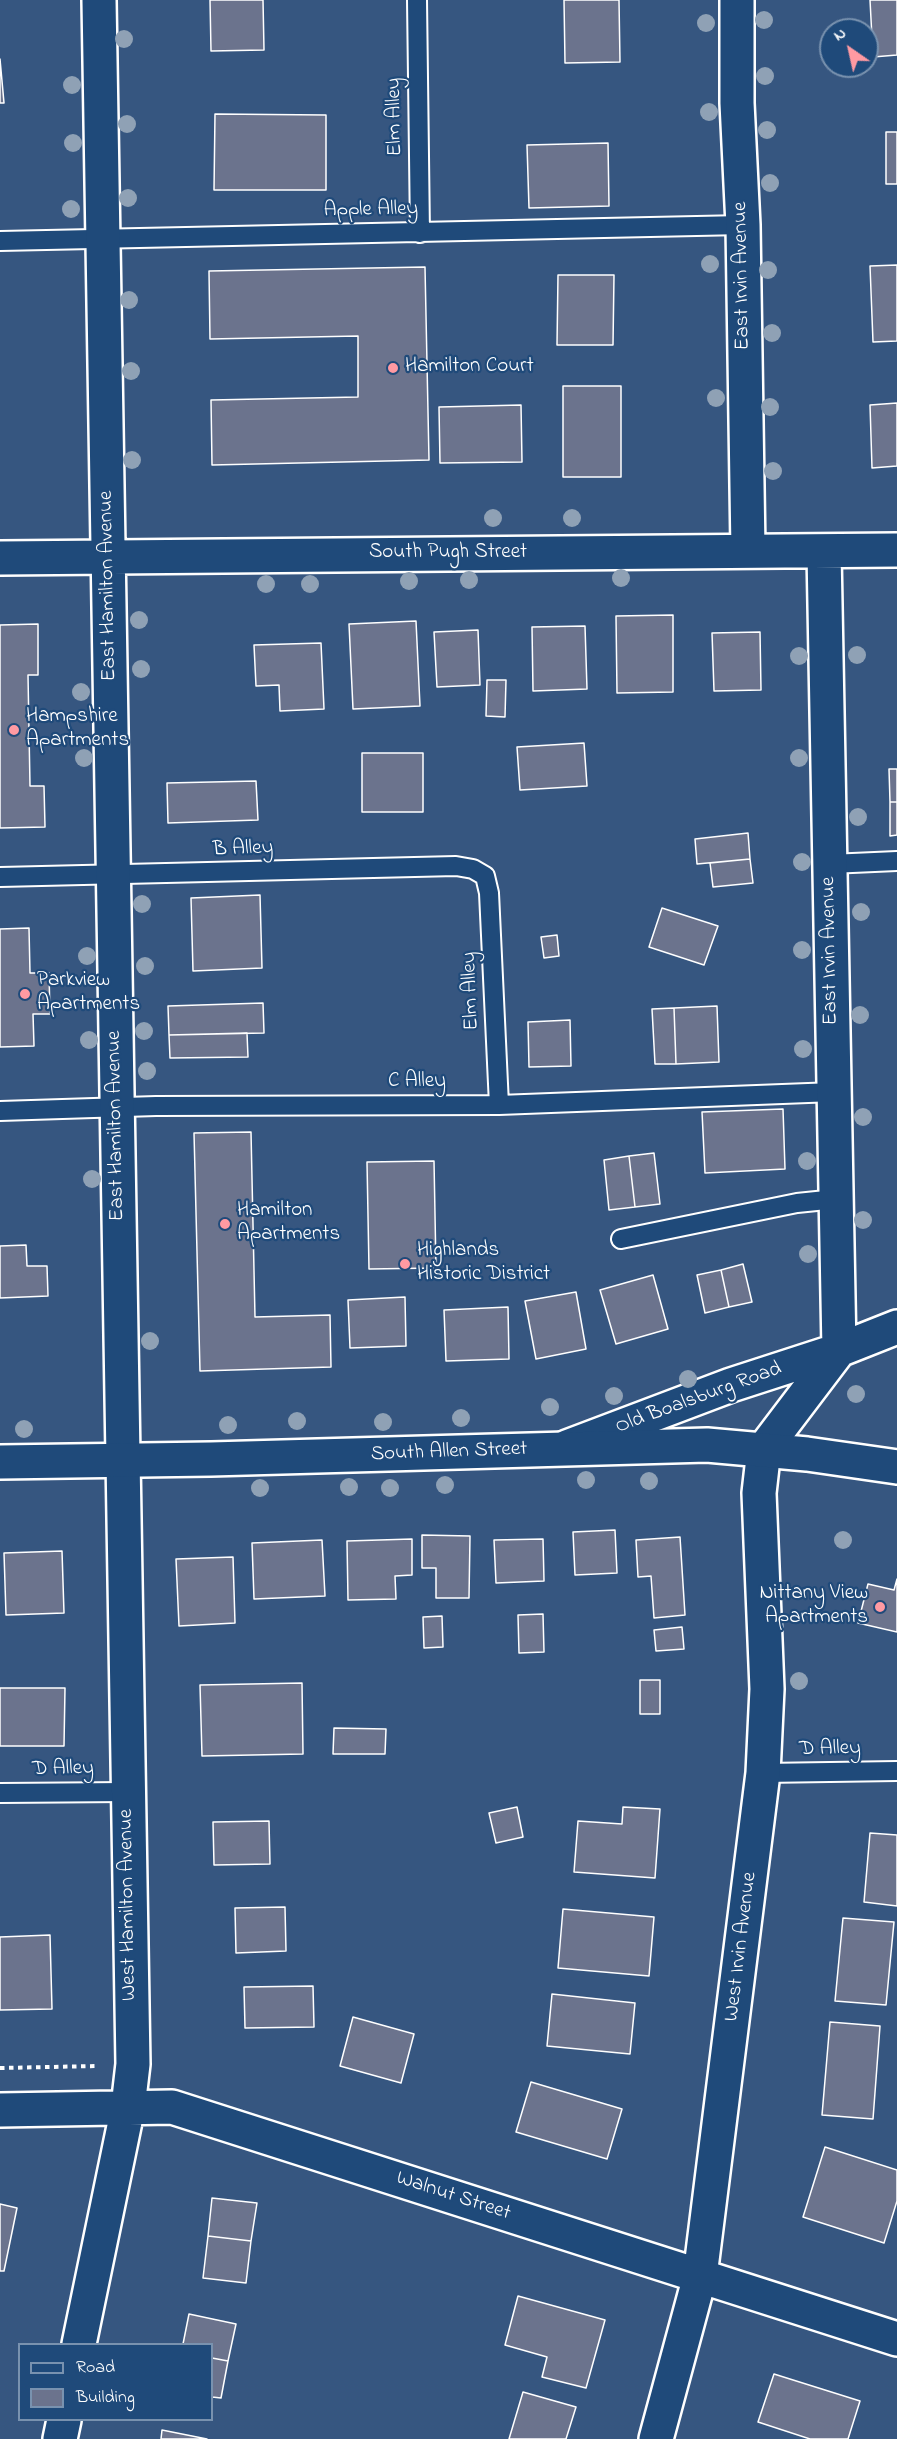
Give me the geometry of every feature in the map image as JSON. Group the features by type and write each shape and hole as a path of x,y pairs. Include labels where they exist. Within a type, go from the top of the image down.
{"street":[{"name":"East Hamilton Avenue","path":"99,0 123,1460"},
{"name":"East Irvin Avenue","path":"737,0 737,104 743,225 748,552"},
{"name":"South Pugh Street","path":"0,558 897,550"},
{"name":"East Irvin Avenue","path":"824,552 839,1350"},
{"name":"Old Boalsburg Road","path":"559,1450 731,1385 839,1350 897,1326"},
{"name":"Old Boalsburg Road","path":"764,1449 839,1350"},
{"name":"South Allen Street","path":"0,1462 707,1445 764,1449 897,1467"},
{"name":"West Irvin Avenue","path":"656,2439 700,2276 764,1773 767,1689 759,1492 764,1449"},
{"name":"West Hamilton Avenue","path":"79,2343 128,2107 133,2064 123,1460"},
{"name":"Walnut Street","path":"0,2110 172,2107 897,2339"},
{"path":"60,2439 64,2421"}],"lane":[{"name":"Elm Alley","path":"417,0 420,233"},
{"name":"Apple Alley","path":"0,241 743,225"},
{"path":"830,864 897,861"},
{"name":"B Alley","path":"0,877 456,866 473,869 485,876"},
{"name":"Elm Alley","path":"485,876 489,893 492,934 499,1105"},
{"name":"C Alley","path":"0,1111 117,1107 499,1105 834,1092"},
{"path":"621,1239 797,1203 836,1199"},
{"name":"D Alley","path":"764,1773 897,1771"},
{"name":"D Alley","path":"0,1793 127,1792"}],"path":[{"path":"0,2068 133,2064"}],"building":[{"path":"210,0 263,0 264,50 211,51"},
{"path":"564,0 619,0 620,62 565,63"},
{"path":"870,0 897,0 897,55 879,56 879,18 871,18"},
{"path":"0,59 4,103 0,103"},
{"path":"215,114 326,115 326,190 214,190"},
{"path":"886,132 897,132 897,184 886,184"},
{"path":"608,143 609,206 529,208 527,145"},
{"path":"897,265 897,341 873,342 870,266"},
{"name":"Hamilton Court","path":"425,267 429,460 212,465 211,400 358,397 358,336 210,339 209,271"},
{"path":"558,275 614,275 613,345 557,345"},
{"path":"563,386 621,386 621,477 563,477"},
{"path":"897,403 897,466 872,468 870,405"},
{"path":"521,405 522,462 440,463 439,407"},
{"path":"673,615 673,692 617,693 616,616"},
{"path":"416,621 420,706 353,709 349,624"},
{"name":"Hampshire Apartments","path":"38,624 38,675 28,675 30,786 44,786 45,827 0,828 0,625"},
{"path":"585,626 587,689 533,691 532,627"},
{"path":"478,630 480,685 437,687 434,632"},
{"path":"760,632 761,690 714,691 712,633"},
{"path":"321,643 324,709 280,711 279,685 256,686 254,645"},
{"path":"487,680 506,680 505,717 486,716"},
{"path":"584,743 587,786 520,790 517,747"},
{"path":"362,753 423,753 423,812 362,812"},
{"path":"889,769 897,769 897,802 890,802"},
{"path":"256,781 258,820 168,823 167,783"},
{"path":"890,802 897,802 897,835 890,836"},
{"path":"748,833 750,859 697,864 695,839"},
{"path":"750,859 753,883 713,887 710,863"},
{"path":"260,895 262,968 193,971 191,898"},
{"path":"662,908 718,926 704,965 649,947"},
{"name":"Parkview Apartments","path":"29,928 30,973 49,973 50,1014 33,1014 34,1046 0,1047 0,929"},
{"path":"557,935 559,956 544,958 541,937"},
{"path":"263,1003 264,1033 169,1035 168,1006"},
{"path":"717,1006 719,1062 676,1064 674,1008"},
{"path":"674,1008 676,1064 655,1064 652,1009"},
{"path":"570,1020 571,1066 529,1067 528,1022"},
{"path":"247,1033 248,1057 170,1058 169,1035"},
{"path":"783,1109 785,1169 705,1173 702,1112"},
{"name":"Hamilton Apartments","path":"251,1132 255,1317 330,1315 331,1367 200,1371 194,1133"},
{"path":"654,1153 660,1204 635,1207 629,1156"},
{"path":"629,1156 635,1207 609,1210 604,1160"},
{"path":"434,1161 436,1268 369,1269 367,1162"},
{"path":"26,1245 27,1266 47,1266 48,1296 0,1298 0,1246"},
{"path":"743,1264 752,1302 729,1307 721,1270"},
{"path":"721,1270 729,1307 705,1313 697,1275"},
{"path":"653,1275 668,1329 616,1344 600,1290"},
{"path":"576,1292 586,1349 536,1359 525,1301"},
{"path":"405,1297 406,1346 350,1348 348,1300"},
{"path":"508,1307 509,1359 446,1361 444,1310"},
{"path":"615,1530 617,1573 575,1575 573,1532"},
{"path":"422,1535 470,1536 469,1598 436,1598 436,1568 422,1568"},
{"path":"680,1537 685,1615 654,1618 651,1576 638,1577 636,1540"},
{"path":"412,1539 412,1575 395,1576 396,1599 348,1600 347,1541"},
{"path":"543,1539 544,1581 496,1583 494,1540"},
{"path":"322,1540 325,1596 254,1599 252,1543"},
{"path":"62,1551 64,1613 6,1615 4,1553"},
{"path":"233,1557 235,1623 179,1626 176,1559"},
{"name":"Nittany View Apartments","path":"897,1579 897,1632 858,1623 868,1584 894,1590"},
{"path":"543,1614 544,1652 519,1653 518,1615"},
{"path":"442,1616 443,1647 424,1648 423,1617"},
{"path":"682,1627 684,1649 656,1651 654,1630"},
{"path":"640,1680 660,1680 660,1714 640,1714"},
{"path":"302,1683 303,1754 202,1756 200,1685"},
{"path":"0,1688 65,1688 64,1746 0,1746"},
{"path":"334,1728 386,1729 385,1754 333,1754"},
{"path":"517,1807 523,1837 496,1843 489,1813"},
{"path":"623,1807 660,1809 655,1878 574,1872 578,1821 622,1824"},
{"path":"269,1821 270,1864 214,1865 213,1822"},
{"path":"870,1833 897,1835 897,1906 864,1902"},
{"path":"285,1907 286,1951 236,1953 235,1908"},
{"path":"563,1909 654,1917 649,1976 558,1968"},
{"path":"843,1918 894,1922 886,2005 835,2001"},
{"path":"50,1935 52,2009 0,2010 0,1937"},
{"path":"313,1986 314,2027 245,2028 244,1987"},
{"path":"552,1994 635,2003 630,2054 547,2046"},
{"path":"353,2017 414,2034 401,2083 340,2066"},
{"path":"830,2022 880,2026 873,2119 822,2115"},
{"path":"531,2082 622,2109 607,2159 516,2132"},
{"path":"825,2147 897,2170 897,2201 884,2243 803,2217"},
{"path":"212,2198 257,2203 251,2241 208,2236"},
{"path":"0,2204 17,2208 4,2271 0,2271"},
{"path":"208,2236 251,2241 246,2283 203,2278"},
{"path":"518,2296 605,2320 586,2388 542,2377 547,2357 505,2345"},
{"path":"189,2314 236,2324 228,2361 213,2358 213,2343 183,2343"},
{"path":"213,2358 228,2361 221,2398 213,2397"},
{"path":"774,2374 860,2401 848,2439 810,2439 758,2422"},
{"path":"523,2392 576,2407 566,2439 509,2439"},
{"path":"162,2430 207,2439 161,2439"}],"place":[{"name":"Hamilton Court","path":"393,368"},
{"name":"Hampshire Apartments","path":"14,730"},
{"name":"Parkview Apartments","path":"25,994"},
{"name":"Hamilton Apartments","path":"225,1224"},
{"name":"Highlands Historic District","path":"405,1264"},
{"name":"Nittany View Apartments","path":"880,1607"}]}
